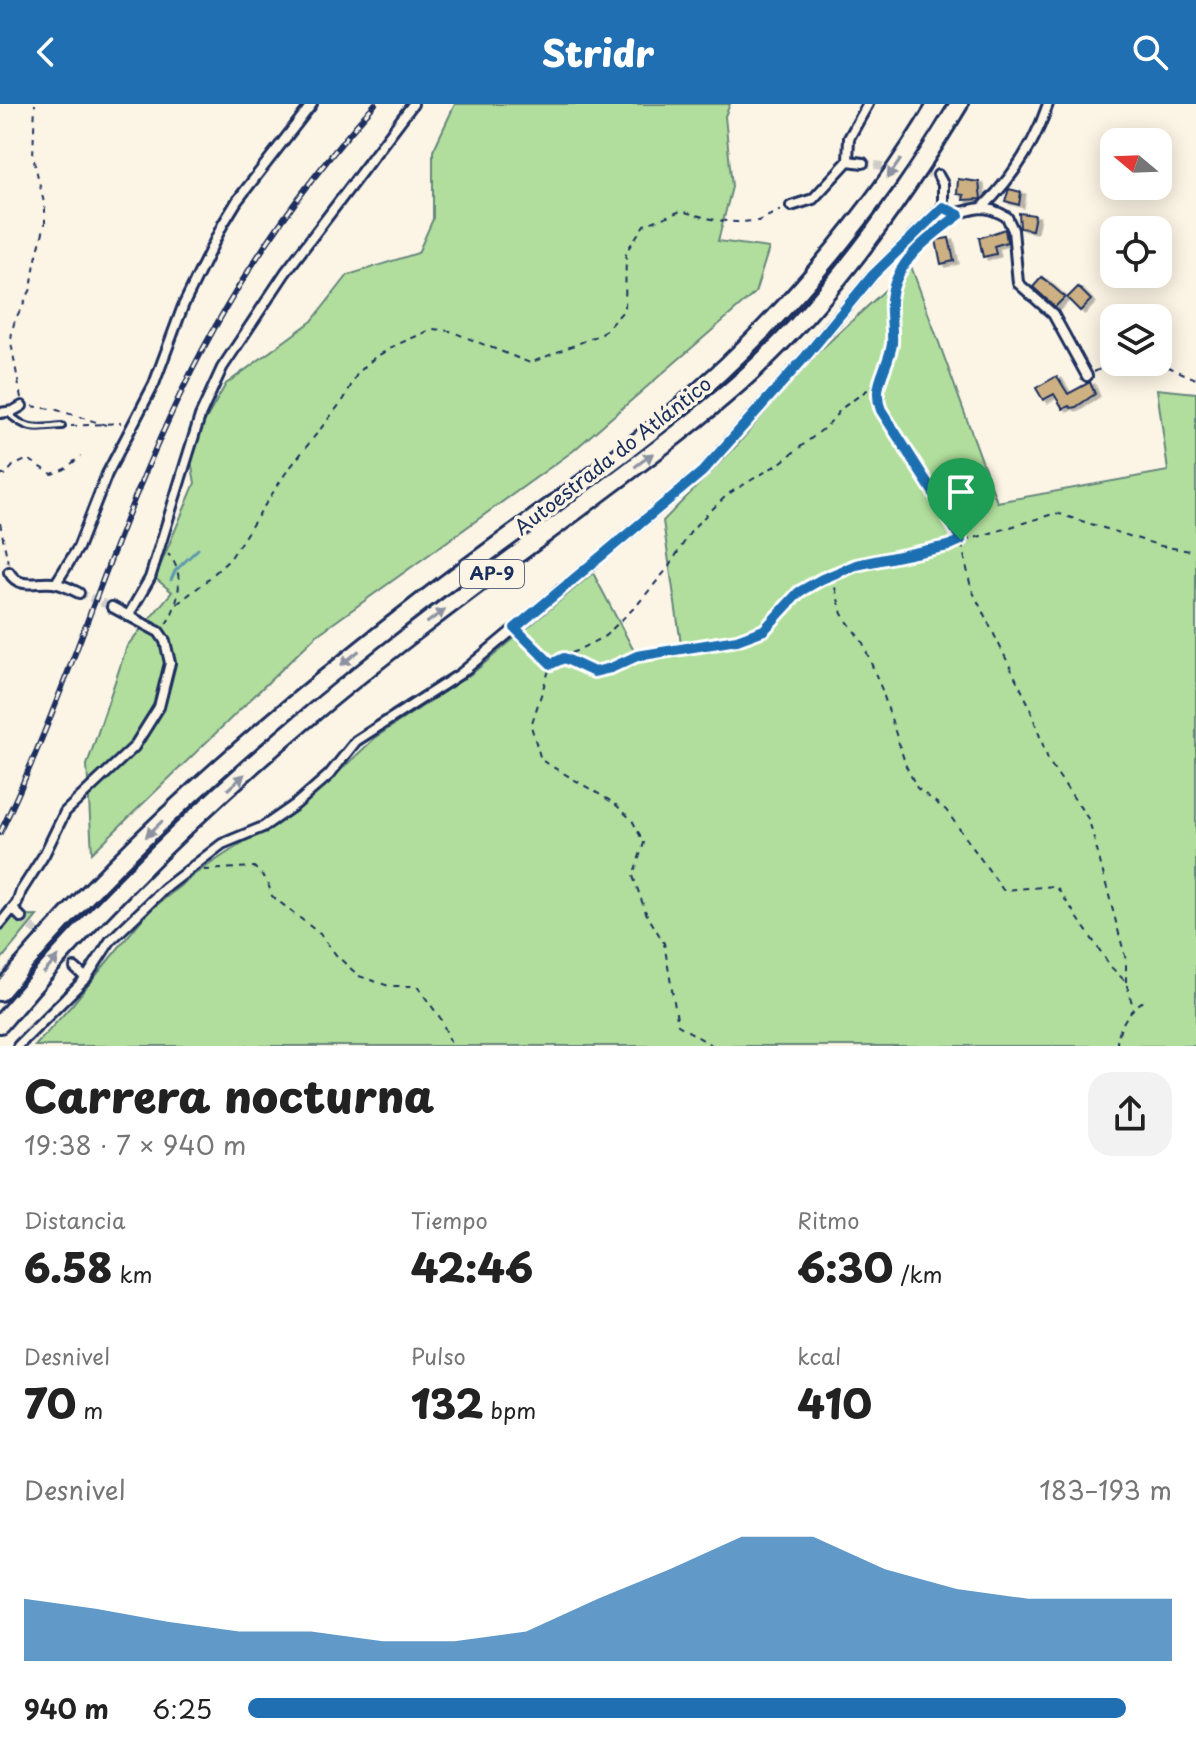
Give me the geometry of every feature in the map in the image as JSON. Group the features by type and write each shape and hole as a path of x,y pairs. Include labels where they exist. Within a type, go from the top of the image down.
{"highway":[{"name":"Autoestrada do Atlántico","path":"0,992 152,830 300,698 413,608 671,415 723,369 763,328 862,214 937,104"},
{"name":"Autoestrada do Atlántico","path":"0,1024 87,926 167,844 314,712 689,426 742,381 831,286 881,220 959,104"}],"street":[{"path":"56,583 78,548 107,474 154,384 183,306 223,224 312,104"},
{"path":"130,618 150,578 200,416 222,368 285,273 413,104"},
{"path":"791,206 813,199 848,161 849,138 868,104"},
{"path":"943,207 959,215 982,208 996,195 1024,157 1048,104"},
{"path":"848,161 863,163"},
{"path":"18,1046 86,978 110,941 164,889 222,844 263,827 296,804 329,775 356,741 450,682 702,472 806,356 873,275 943,207 943,184 938,175"},
{"path":"982,208 1007,217 1013,230 1018,283 1053,314 1087,376"},
{"path":"4,412 22,406"},
{"path":"9,572 14,580 23,584 56,583 79,593"},
{"path":"0,924 13,909 65,812 134,747 159,707 170,663 168,649 159,632 112,607"},
{"path":"13,909 22,918"},
{"path":"75,968 86,978"}],"lane":[{"path":"4,412 30,428 62,426"}],"path":[{"path":"35,104 33,156 45,207 45,224 31,289 12,331 11,342 22,406 57,410 106,425"},
{"path":"159,632 177,604 230,559 285,474 344,399 357,374 374,358 433,329 450,331 530,363 602,334 625,309 626,252 644,225 681,211 715,220 758,221 791,206"},
{"path":"959,215 919,248 897,274 891,305 892,343 876,397 961,540 971,588 1028,703 1049,762 1089,820 1126,960 1126,982 1133,1007"},
{"path":"1087,376 1100,369"},
{"path":"1172,369 1196,379"},
{"path":"713,1046 678,1025 664,943 646,913 633,876 644,843 632,820 614,803 541,760 531,726 551,664 605,636 668,568 693,528 728,494 780,463 827,426 842,408 881,380"},
{"path":"62,426 134,421"},
{"path":"0,473 5,475 13,466 28,459 52,474 65,469 81,456"},
{"path":"564,658 594,672 637,656 737,640 764,630 799,592 856,565 948,546 1056,513 1161,546 1196,552"},
{"path":"0,523 9,572"},
{"path":"160,549 176,562 179,572 177,604"},
{"path":"832,575 842,614 863,643 882,690 906,766 917,788 946,810 1003,890 1056,886 1111,967 1126,982"},
{"path":"515,628 551,664"},
{"path":"192,869 254,867 267,880 272,896 320,934 337,956 359,976 389,986 417,986 441,1019 452,1046"},
{"path":"1117,1046 1116,1039 1133,1007 1142,1002 1149,1004"}],"green space":[{"path":"455,104 730,104 725,116 732,187 718,241 769,248 755,293 573,451 317,635 92,853 87,765 127,646 172,592 155,578 195,483 189,449 226,384 312,321 348,275 418,253 433,219 433,151"},
{"path":"911,266 997,502 1168,471 1157,389 1196,393 1196,1046 35,1046 147,913 195,874 312,797 376,737 474,672 593,573 634,651 681,644 663,521 738,444 801,368"},
{"path":"37,916 0,961 0,917"}],"building":[{"path":"958,179 979,182 981,199 963,200 964,195 957,194"},
{"path":"1009,189 1021,192 1019,205 1005,201"},
{"path":"1019,213 1035,215 1032,230 1020,228"},
{"path":"1005,229 1007,242 994,246 996,254 983,257 979,238"},
{"path":"949,238 954,261 941,264 936,240"},
{"path":"1042,277 1065,297 1055,307 1033,287"},
{"path":"1078,287 1091,300 1080,311 1067,298"},
{"path":"1057,376 1068,394 1090,382 1095,394 1076,407 1063,409 1054,394 1043,400 1036,388"}],"waterway":[{"path":"171,580 175,571 198,549"}],"tunnel":[{"path":"863,163 938,175"},
{"path":"79,593 112,607"},
{"path":"22,918 75,968"}],"railway":[{"path":"0,833 46,729 127,516 192,370 237,290 288,212 375,104"}],"route":[{"path":"943,207 959,215 919,248 893,283 892,343 876,397 961,540 948,546 856,565 822,579 799,592 764,630 737,640 637,656 594,672 564,658 551,664 515,628 702,472 806,356 873,275 943,207"}]}
